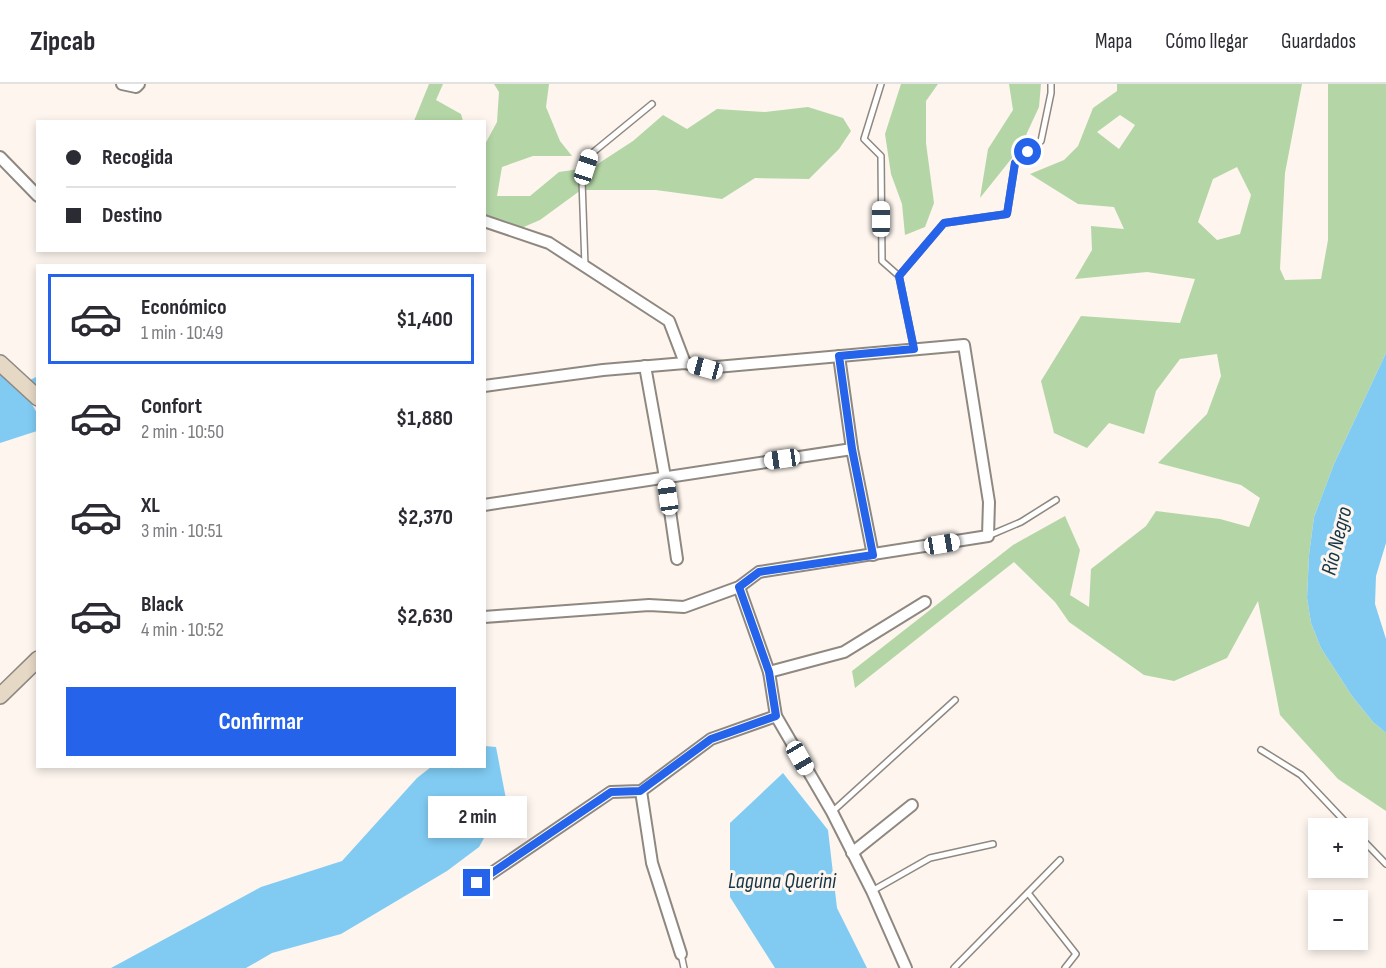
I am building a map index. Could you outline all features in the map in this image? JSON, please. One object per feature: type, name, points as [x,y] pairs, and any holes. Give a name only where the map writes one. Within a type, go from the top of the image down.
[{"type":"street","points":[[122,84],[136,87],[139,84]]},
{"type":"street","points":[[0,157],[36,194]]},
{"type":"street","points":[[486,222],[549,243],[669,321],[685,363]]},
{"type":"street","points":[[486,386],[645,366],[685,363],[705,368],[964,345],[989,502],[988,536],[759,572],[739,587],[684,607],[649,605],[486,617]]},
{"type":"street","points":[[839,356],[852,449],[873,555]]},
{"type":"street","points":[[0,363],[36,396]]},
{"type":"street","points":[[645,366],[677,559]]},
{"type":"street","points":[[486,505],[852,449]]},
{"type":"street","points":[[739,587],[769,672],[776,716],[832,812],[872,891],[906,968]]},
{"type":"street","points":[[769,672],[844,652],[925,602]]},
{"type":"street","points":[[0,696],[36,661]]},
{"type":"street","points":[[477,883],[611,792],[640,791],[711,739],[776,716]]},
{"type":"street","points":[[640,791],[652,863],[681,954]]},
{"type":"street","points":[[852,853],[912,805]]},
{"type":"lane","points":[[881,84],[864,139],[881,156],[882,261],[899,276],[914,349]]},
{"type":"lane","points":[[899,276],[944,223],[1007,214],[1015,163],[1041,141],[1051,84]]},
{"type":"lane","points":[[585,266],[582,180],[591,154],[652,104]]},
{"type":"lane","points":[[988,536],[1021,522],[1056,500]]},
{"type":"lane","points":[[832,812],[955,700]]},
{"type":"lane","points":[[1261,750],[1301,775],[1342,818]]},
{"type":"lane","points":[[872,891],[930,858],[993,844]]},
{"type":"lane","points":[[1368,845],[1386,864]]},
{"type":"lane","points":[[954,968],[1060,861]]},
{"type":"lane","points":[[1029,892],[1076,954],[1065,968]]},
{"type":"lane","points":[[681,954],[684,968]]},
{"type":"green space","points":[[429,84],[443,84],[436,100],[461,114],[463,120],[414,120]]},
{"type":"green space","points":[[494,84],[549,84],[546,107],[560,141],[572,156],[533,156],[502,167],[497,196],[530,196],[559,172],[593,167],[633,141],[663,115],[687,129],[717,109],[765,112],[808,107],[843,118],[851,131],[839,149],[809,179],[755,178],[722,199],[656,190],[581,190],[540,220],[519,229],[486,215],[486,142],[497,122],[499,92]]},
{"type":"green space","points":[[901,84],[938,84],[926,101],[926,143],[934,203],[925,227],[905,235],[902,204],[891,174],[885,134]]},
{"type":"green space","points":[[1009,84],[1041,84],[1039,107],[1020,148],[980,198],[988,149],[1013,110]]},
{"type":"green space","points":[[1117,84],[1302,84],[1285,173],[1280,269],[1285,280],[1321,279],[1328,240],[1328,84],[1386,84],[1386,353],[1334,464],[1314,517],[1307,598],[1311,623],[1321,648],[1352,696],[1373,722],[1386,733],[1386,811],[1338,779],[1280,715],[1258,601],[1227,658],[1174,681],[1144,675],[1069,622],[1055,602],[1014,562],[855,688],[852,671],[1013,545],[1065,516],[1080,550],[1070,595],[1089,607],[1091,569],[1146,526],[1156,511],[1220,519],[1249,527],[1260,498],[1241,485],[1158,463],[1207,414],[1221,376],[1217,354],[1180,359],[1156,391],[1144,434],[1109,423],[1087,448],[1054,433],[1041,381],[1081,316],[1180,323],[1195,279],[1147,272],[1075,279],[1092,250],[1091,226],[1124,229],[1114,207],[1078,204],[1030,174],[1064,160],[1078,146],[1093,108],[1117,91]],"holes":[[[1120,115],[1135,125],[1119,149],[1097,132]],[[1237,167],[1251,195],[1240,234],[1217,240],[1198,222],[1213,179]]]},
{"type":"water","name":"Río Negro","points":[[1386,353],[1386,543],[1376,576],[1375,604],[1386,639],[1386,733],[1373,722],[1352,696],[1321,648],[1311,623],[1307,598],[1314,517],[1334,464]]},
{"type":"water","points":[[0,372],[18,386],[36,377],[36,398],[30,401],[36,411],[36,431],[0,443]]},
{"type":"water","points":[[486,746],[496,747],[506,799],[479,847],[447,871],[341,934],[272,953],[246,968],[111,968],[261,887],[342,861],[417,778],[430,768],[486,768]]},
{"type":"water","name":"Laguna Querini","points":[[783,773],[828,830],[837,908],[867,968],[775,968],[730,897],[730,823]]},
{"type":"route","points":[[477,883],[611,792],[640,791],[711,739],[776,716],[769,672],[739,587],[759,572],[873,555],[852,449],[839,356],[914,349],[899,276],[944,223],[1007,214],[1015,163],[1028,152]]}]
